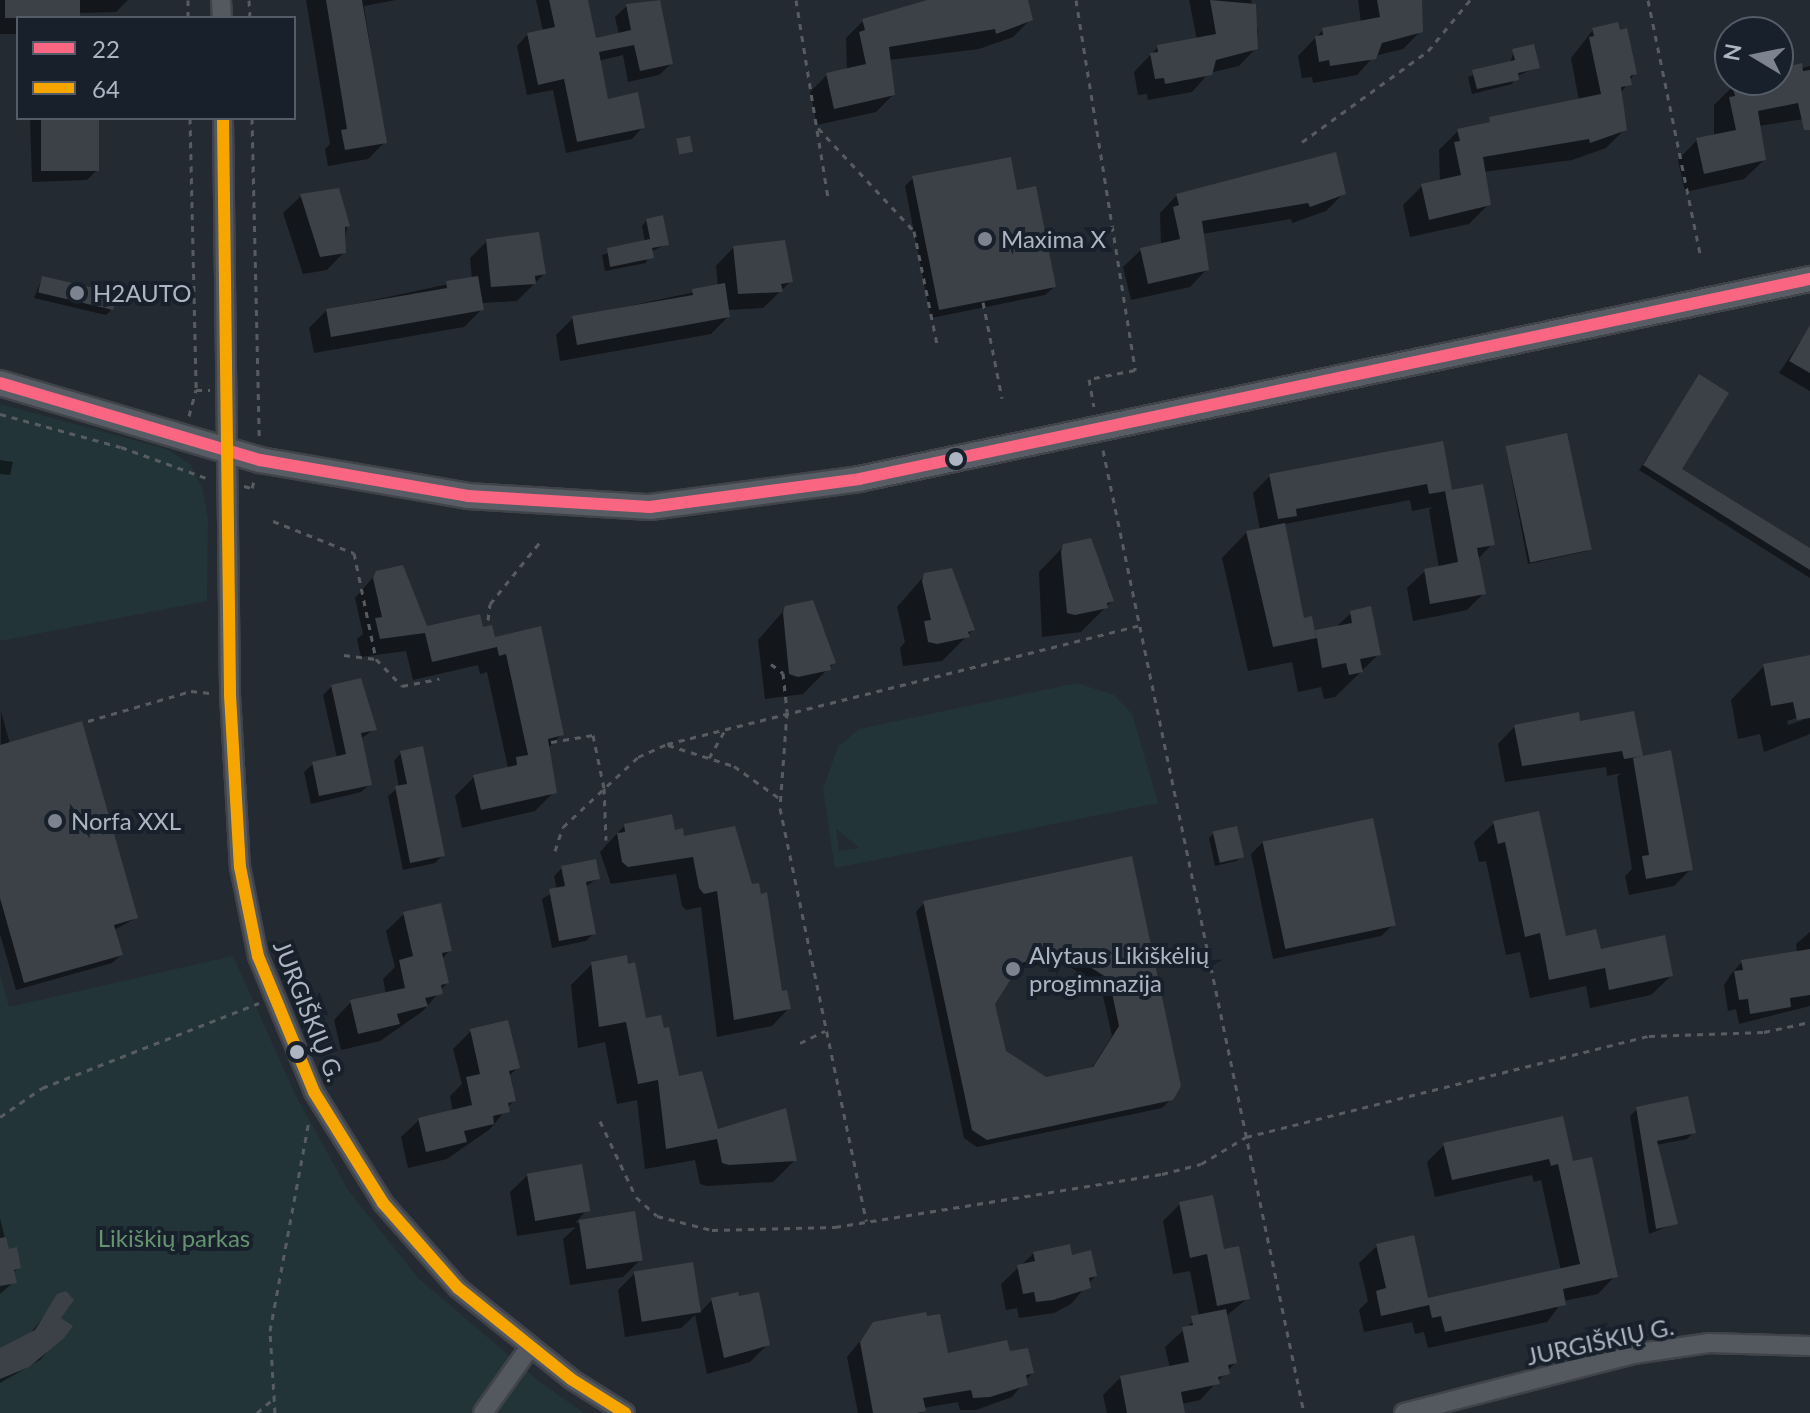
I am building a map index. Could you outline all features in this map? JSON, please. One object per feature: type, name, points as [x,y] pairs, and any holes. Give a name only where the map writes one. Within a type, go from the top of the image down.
[{"type":"street","name":"JURGIŠKIŲ G.","points":[[223,120],[230,695],[240,867],[258,956],[272,998],[314,1092],[346,1149],[416,1243],[458,1288],[530,1347],[625,1413]]},
{"type":"street","points":[[0,383],[227,449],[468,496],[650,507],[859,479],[1810,279]]},
{"type":"street","name":"JURGIŠKIŲ G.","points":[[1404,1413],[1633,1354],[1709,1343],[1810,1346]]},
{"type":"street","points":[[483,1413],[530,1347]]},
{"type":"path","points":[[796,0],[828,197]]},
{"type":"path","points":[[1076,0],[1135,370],[1089,379],[1304,1413]]},
{"type":"path","points":[[1302,142],[1428,51],[1470,0]]},
{"type":"path","points":[[1648,0],[1700,253]]},
{"type":"path","points":[[184,436],[196,390],[190,120]]},
{"type":"path","points":[[196,390],[257,388],[252,120]]},
{"type":"path","points":[[818,128],[914,231],[937,344]]},
{"type":"path","points":[[983,302],[1002,398]]},
{"type":"path","points":[[0,414],[188,470]]},
{"type":"path","points":[[273,521],[354,553],[376,659],[402,686],[439,679]]},
{"type":"path","points":[[488,620],[490,604],[540,542]]},
{"type":"path","points":[[555,851],[563,827],[638,757],[667,744],[1141,625]]},
{"type":"path","points":[[344,655],[376,659]]},
{"type":"path","points":[[771,664],[783,673],[787,712],[779,798],[866,1222]]},
{"type":"path","points":[[88,721],[191,691],[230,695]]},
{"type":"path","points":[[709,758],[725,728]]},
{"type":"path","points":[[551,742],[593,735],[604,788],[606,840]]},
{"type":"path","points":[[667,744],[734,766],[779,798]]},
{"type":"path","points":[[0,1117],[42,1088],[306,985]]},
{"type":"path","points":[[600,1121],[636,1197],[657,1216],[712,1230],[787,1231],[866,1222],[1162,1174],[1201,1164],[1246,1137],[1649,1036],[1764,1032],[1810,1022]]},
{"type":"path","points":[[800,1043],[826,1031]]},
{"type":"path","points":[[275,1413],[270,1331],[314,1092]]},
{"type":"path","points":[[257,1413],[274,1398]]},
{"type":"green space","points":[[0,404],[167,449],[190,464],[203,490],[208,519],[207,601],[0,641]]},
{"type":"green space","points":[[1077,683],[1114,695],[1132,714],[1158,803],[835,868],[823,789],[838,747],[859,729]],"holes":[[[836,829],[860,848],[839,851]]]},
{"type":"green space","name":"Likiškių parkas","points":[[233,956],[296,1096],[348,1190],[419,1279],[540,1382],[584,1413],[0,1413],[0,974],[9,1007]]},
{"type":"building","points":[[5,0],[80,0],[80,16],[5,18]]},
{"type":"building","points":[[326,0],[362,0],[387,143],[345,150],[341,130],[347,129]]},
{"type":"building","points":[[549,0],[588,0],[596,38],[631,30],[626,4],[660,0],[673,64],[640,71],[634,45],[599,52],[608,99],[638,92],[645,128],[577,142],[564,79],[538,85],[527,33],[555,27]]},
{"type":"building","points":[[927,0],[1028,0],[1033,20],[996,34],[995,29],[889,47],[895,95],[834,109],[826,73],[866,64],[859,32],[865,30],[862,19]]},
{"type":"building","points":[[1210,0],[1256,4],[1258,49],[1216,60],[1212,75],[1165,84],[1164,78],[1155,79],[1150,53],[1158,52],[1157,45],[1216,34]]},
{"type":"building","points":[[1377,0],[1422,0],[1423,32],[1382,43],[1376,59],[1330,66],[1329,60],[1319,62],[1315,36],[1323,35],[1322,28],[1380,17]]},
{"type":"building","points":[[1618,22],[1620,30],[1627,28],[1637,74],[1630,76],[1632,85],[1621,87],[1627,130],[1590,143],[1589,139],[1483,157],[1491,205],[1429,220],[1421,184],[1461,175],[1454,142],[1460,141],[1457,129],[1490,122],[1489,117],[1601,94],[1589,37],[1594,36],[1592,28]]},
{"type":"building","points":[[1534,44],[1540,68],[1518,73],[1519,80],[1477,89],[1472,70],[1515,60],[1512,49]]},
{"type":"building","points":[[1802,63],[1803,71],[1810,70],[1810,130],[1804,130],[1798,103],[1758,111],[1766,160],[1704,174],[1696,138],[1736,130],[1729,97],[1794,96],[1794,65]]},
{"type":"building","points":[[41,120],[99,120],[99,171],[41,171]]},
{"type":"building","points":[[690,136],[693,152],[679,154],[676,139]]},
{"type":"building","points":[[1336,152],[1346,194],[1310,207],[1308,203],[1202,221],[1209,270],[1148,284],[1140,248],[1180,239],[1173,207],[1179,205],[1176,194]]},
{"type":"building","name":"Maxima X","points":[[1011,157],[1017,190],[1036,186],[1056,287],[939,310],[912,176]]},
{"type":"building","points":[[339,188],[350,226],[345,227],[346,253],[320,257],[300,194]]},
{"type":"building","points":[[663,215],[669,245],[652,248],[654,258],[610,267],[607,248],[650,239],[646,219]]},
{"type":"building","points":[[539,232],[546,274],[535,276],[536,284],[491,287],[486,239]]},
{"type":"building","points":[[785,240],[793,282],[781,284],[783,292],[738,294],[733,246]]},
{"type":"building","name":"H2AUTO","points":[[42,276],[117,293],[113,310],[38,293]]},
{"type":"building","points":[[478,276],[484,310],[331,337],[326,309],[447,288],[446,281]]},
{"type":"building","points":[[725,283],[730,317],[577,345],[572,316],[693,295],[692,289]]},
{"type":"building","points":[[1810,325],[1810,373],[1789,361]]},
{"type":"building","points":[[1699,374],[1729,393],[1682,469],[1810,548],[1810,570],[1643,465]]},
{"type":"building","points":[[1567,433],[1592,549],[1530,562],[1505,446]]},
{"type":"building","points":[[1443,441],[1452,490],[1429,494],[1427,484],[1296,509],[1297,516],[1278,519],[1269,474]]},
{"type":"building","points":[[1483,484],[1495,545],[1477,548],[1486,594],[1430,604],[1424,569],[1458,562],[1445,491]]},
{"type":"building","points":[[1285,523],[1304,618],[1312,616],[1316,638],[1315,630],[1352,623],[1350,611],[1371,606],[1381,655],[1360,659],[1363,672],[1349,675],[1346,663],[1322,668],[1317,638],[1273,647],[1246,531]]},
{"type":"building","points":[[1091,538],[1114,601],[1107,603],[1108,608],[1075,615],[1067,613],[1061,552],[1063,544]]},
{"type":"building","points":[[403,565],[427,626],[480,614],[483,627],[492,625],[495,637],[541,626],[564,735],[548,739],[557,793],[481,810],[473,775],[517,765],[516,757],[528,755],[506,654],[499,656],[497,647],[432,662],[425,633],[380,639],[375,618],[382,617],[373,578],[376,571]]},
{"type":"building","points":[[952,568],[975,630],[968,632],[970,637],[937,644],[928,642],[924,621],[931,620],[922,581],[924,573]]},
{"type":"building","points":[[813,600],[836,663],[830,665],[831,670],[798,677],[789,674],[783,613],[785,606]]},
{"type":"building","points":[[1810,655],[1810,718],[1797,720],[1793,702],[1771,706],[1763,664]]},
{"type":"building","points":[[361,678],[377,730],[361,733],[372,785],[319,796],[312,762],[346,754],[331,685]]},
{"type":"building","points":[[1634,711],[1643,756],[1624,759],[1622,751],[1522,766],[1514,725],[1579,712],[1580,721]]},
{"type":"building","name":"Norfa XXL","points":[[82,721],[138,918],[114,925],[123,955],[24,983],[0,898],[0,745]]},
{"type":"building","points":[[423,746],[445,856],[410,863],[395,786],[407,784],[400,751]]},
{"type":"building","points":[[1671,750],[1693,870],[1646,879],[1642,856],[1649,855],[1633,758]]},
{"type":"building","points":[[1539,811],[1566,936],[1596,929],[1601,949],[1665,935],[1673,976],[1609,990],[1605,968],[1549,980],[1540,933],[1525,937],[1505,842],[1498,844],[1493,821]]},
{"type":"building","points":[[672,814],[675,830],[683,828],[684,836],[735,826],[752,884],[759,883],[761,894],[767,892],[782,991],[787,990],[791,1009],[734,1020],[717,891],[704,894],[699,888],[693,857],[628,867],[622,862],[617,833],[625,832],[624,824]]},
{"type":"building","points":[[1373,818],[1396,926],[1285,949],[1262,841]]},
{"type":"building","points":[[1237,826],[1244,857],[1220,863],[1213,832]]},
{"type":"building","points":[[1132,856],[1181,1086],[1173,1100],[987,1140],[972,1130],[923,901]],"holes":[[[1068,953],[1109,979],[1119,1026],[1093,1067],[1046,1077],[1006,1051],[995,1004],[1021,963]]]},
{"type":"building","points":[[596,859],[600,879],[586,882],[596,934],[559,941],[549,889],[565,886],[561,866]]},
{"type":"building","points":[[441,903],[452,951],[442,953],[449,983],[441,985],[443,994],[425,998],[428,1006],[397,1014],[400,1024],[358,1034],[350,1000],[405,988],[399,960],[413,956],[403,912]]},
{"type":"building","points":[[1810,949],[1810,995],[1790,998],[1791,1007],[1750,1014],[1748,999],[1739,1000],[1734,971],[1743,970],[1741,960]]},
{"type":"building","points":[[627,955],[628,964],[635,962],[646,1018],[661,1015],[664,1028],[669,1027],[679,1076],[702,1071],[718,1129],[786,1108],[797,1161],[729,1165],[722,1163],[717,1139],[666,1149],[658,1080],[638,1084],[626,1022],[599,1027],[591,962]]},
{"type":"building","points":[[508,1020],[520,1068],[509,1071],[516,1101],[508,1103],[510,1112],[493,1116],[494,1124],[464,1131],[467,1142],[426,1152],[418,1118],[472,1105],[466,1077],[480,1074],[470,1029]]},
{"type":"building","points":[[1688,1096],[1696,1133],[1657,1141],[1678,1224],[1656,1229],[1636,1107]]},
{"type":"building","points":[[1563,1116],[1573,1161],[1592,1157],[1618,1277],[1563,1289],[1566,1305],[1445,1332],[1441,1316],[1432,1318],[1429,1305],[1381,1316],[1376,1291],[1386,1288],[1376,1244],[1414,1235],[1428,1298],[1580,1264],[1558,1164],[1551,1166],[1549,1159],[1452,1180],[1443,1143]]},
{"type":"building","points":[[582,1164],[590,1211],[535,1221],[527,1174]]},
{"type":"building","points":[[1213,1195],[1224,1249],[1239,1246],[1250,1299],[1217,1306],[1207,1254],[1190,1258],[1179,1202]]},
{"type":"building","points":[[635,1211],[643,1260],[587,1269],[579,1220]]},
{"type":"building","points":[[6,1237],[9,1249],[17,1247],[21,1268],[14,1270],[17,1283],[0,1286],[0,1238]]},
{"type":"building","points":[[1070,1244],[1072,1255],[1091,1250],[1097,1276],[1089,1278],[1091,1288],[1036,1302],[1034,1292],[1023,1294],[1017,1265],[1035,1261],[1033,1252]]},
{"type":"building","points":[[693,1262],[701,1312],[642,1322],[634,1271]]},
{"type":"building","points":[[66,1291],[74,1300],[61,1318],[73,1326],[64,1338],[29,1367],[0,1379],[0,1348],[35,1330],[57,1294]]},
{"type":"building","points":[[738,1292],[739,1296],[759,1292],[770,1345],[724,1358],[711,1298]]},
{"type":"building","points":[[1226,1309],[1237,1363],[1228,1365],[1230,1374],[1218,1377],[1220,1384],[1181,1392],[1185,1413],[1127,1413],[1120,1376],[1189,1362],[1182,1327],[1193,1325],[1191,1316]]},
{"type":"building","points":[[926,1312],[927,1316],[940,1314],[948,1353],[1007,1340],[1010,1351],[1028,1348],[1034,1373],[1026,1375],[1028,1385],[990,1397],[973,1398],[971,1390],[923,1398],[926,1411],[917,1413],[873,1413],[860,1342],[873,1322]]},
{"type":"transit line","name":"64","points":[[223,120],[230,695],[240,867],[258,956],[314,1092],[383,1203],[458,1288],[571,1379],[625,1413]]},
{"type":"transit line","name":"22","points":[[0,383],[260,460],[468,496],[650,507],[859,479],[1810,279]]},
{"type":"place","name":"Maxima X","points":[[985,239]]},
{"type":"place","name":"H2AUTO","points":[[77,293]]},
{"type":"place","name":"Norfa XXL","points":[[55,821]]},
{"type":"place","name":"Alytaus Likiškėlių progimnazija","points":[[1013,969]]}]
